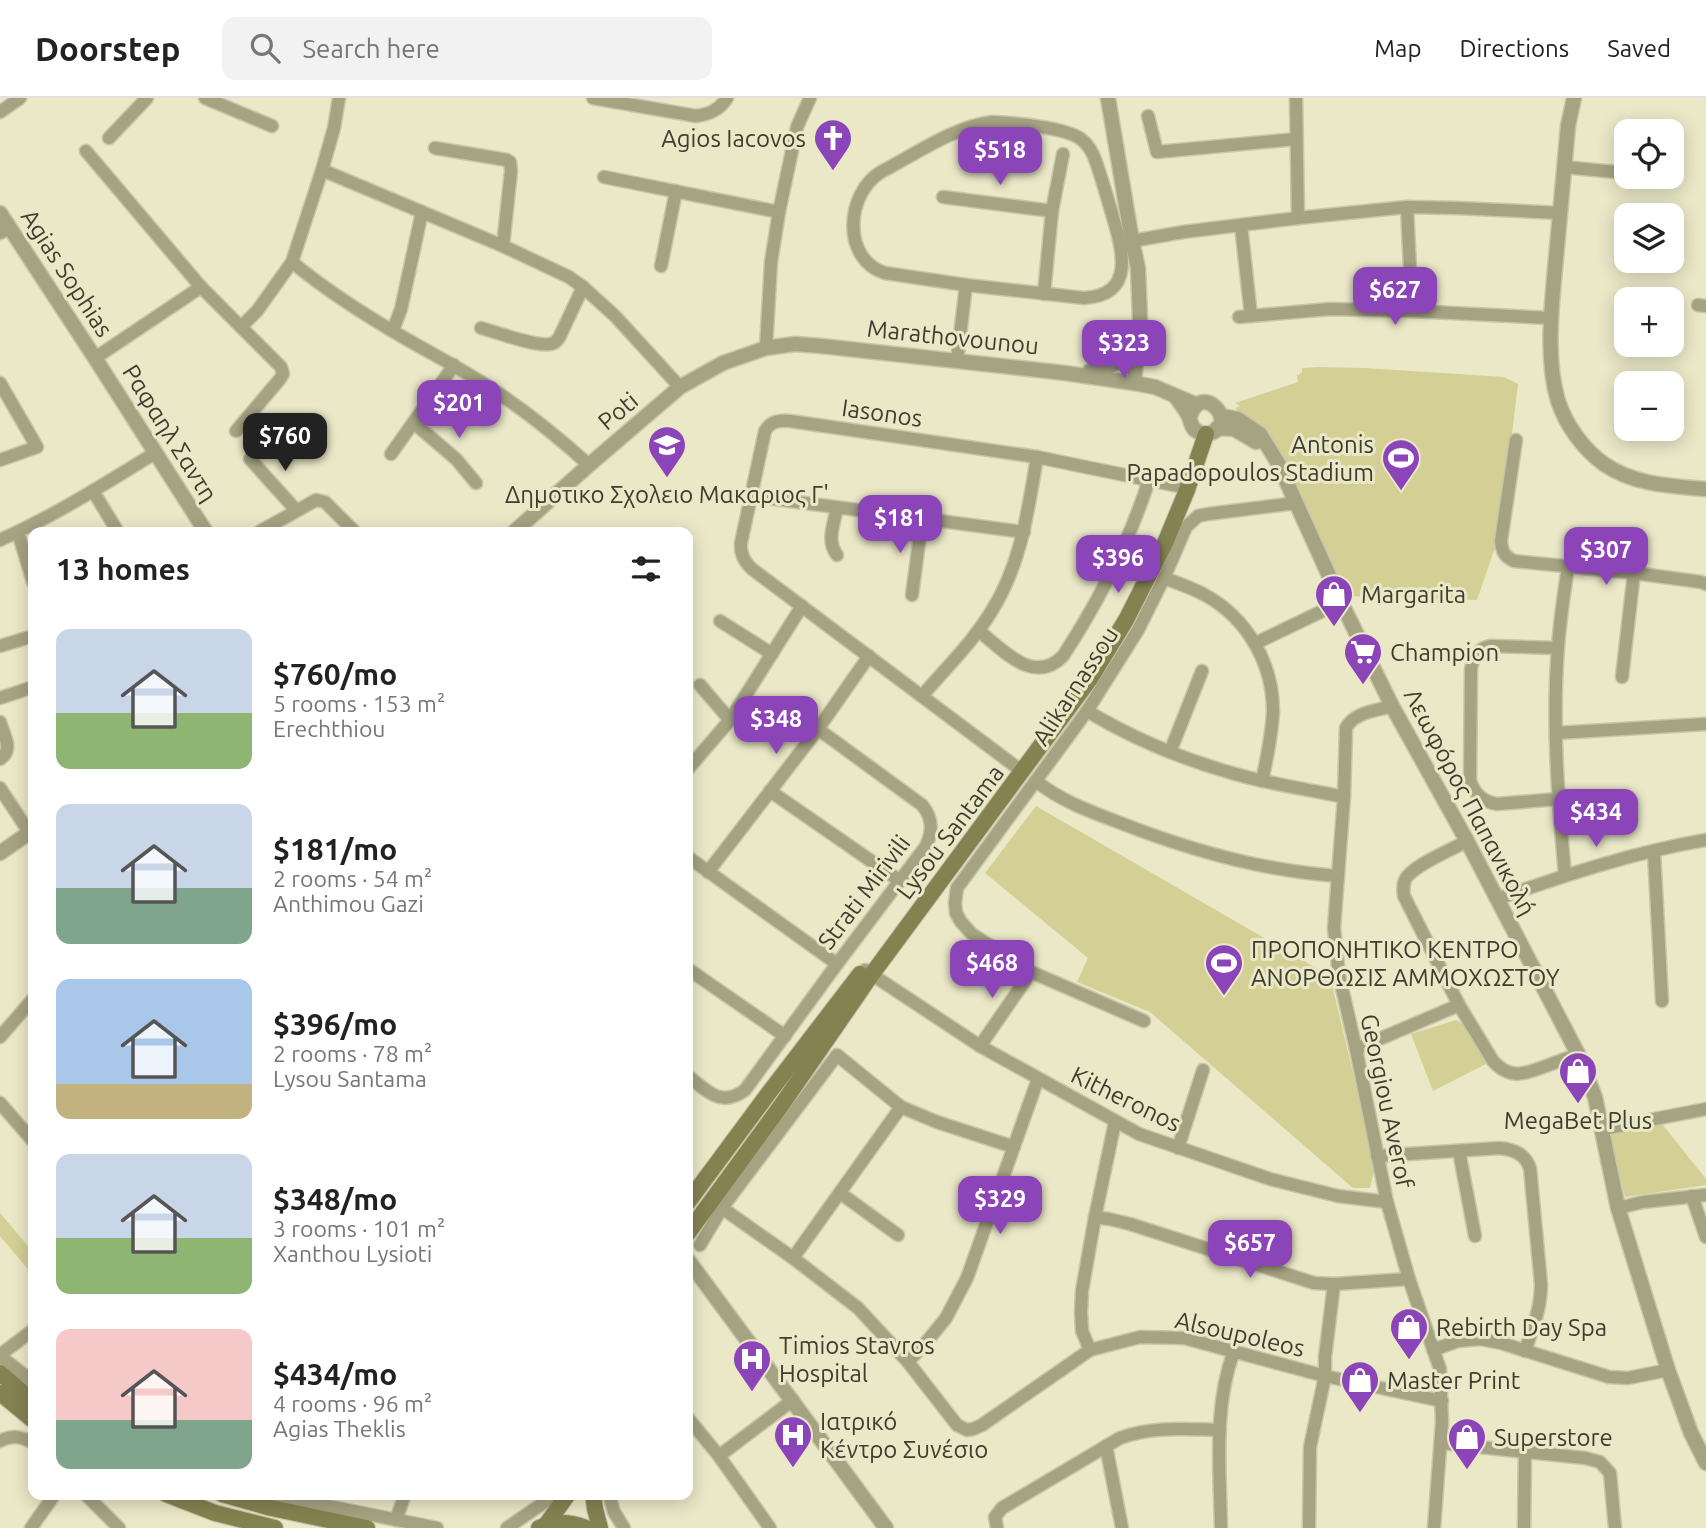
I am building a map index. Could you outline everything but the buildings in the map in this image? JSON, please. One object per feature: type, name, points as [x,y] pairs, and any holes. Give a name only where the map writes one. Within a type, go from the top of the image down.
[{"type":"main road","name":"Lysou Santama","points":[[1025,773],[1060,706],[1097,650],[1157,540],[1204,422]]},
{"type":"main road","name":"Lysou Santama","points":[[693,1226],[783,1103],[868,972],[963,840],[1025,773],[1090,679],[1126,620],[1165,543],[1187,490],[1204,422]]},
{"type":"main road","name":"Lysou Santama","points":[[693,1195],[768,1094],[868,972]]},
{"type":"main road","points":[[0,1373],[28,1397]]},
{"type":"main road","points":[[0,1394],[28,1416]]},
{"type":"main road","points":[[181,1500],[215,1513],[275,1528]]},
{"type":"main road","points":[[243,1500],[367,1528]]},
{"type":"main road","points":[[542,1527],[563,1500]]},
{"type":"main road","points":[[594,1500],[600,1528]]},
{"type":"main road","points":[[542,1527],[561,1523],[586,1528]]},
{"type":"street","points":[[0,112],[20,98]]},
{"type":"street","points":[[110,138],[147,98]]},
{"type":"street","points":[[205,98],[272,126]]},
{"type":"street","points":[[241,327],[257,311],[292,262],[322,170],[339,98]]},
{"type":"street","points":[[593,98],[696,116],[717,110],[727,98]]},
{"type":"street","points":[[766,348],[771,262],[779,212],[797,127],[810,98]]},
{"type":"street","points":[[1108,98],[1138,268],[1140,319],[1134,383]]},
{"type":"street","points":[[1296,98],[1298,218]]},
{"type":"street","points":[[1574,98],[1568,126],[1550,318],[1553,374],[1558,399],[1567,423],[1583,445],[1604,464],[1630,478],[1660,485],[1706,489]]},
{"type":"street","points":[[1147,116],[1157,152],[1296,139]]},
{"type":"street","points":[[992,122],[1060,130],[1083,140],[1096,162],[1121,243],[1122,269],[1119,279],[1099,296],[1084,298],[1044,294],[878,271],[867,264],[856,246],[853,233],[857,202],[862,189],[881,172],[972,126],[992,122]]},
{"type":"street","points":[[435,148],[510,162],[503,246]]},
{"type":"street","points":[[86,151],[201,286],[281,367],[283,374],[280,379],[236,431]]},
{"type":"street","points":[[1044,294],[1052,211],[1063,154]]},
{"type":"street","points":[[1564,167],[1614,172]]},
{"type":"street","points":[[322,170],[556,270],[583,287],[615,316],[680,387]]},
{"type":"street","points":[[604,177],[779,212]]},
{"type":"street","points":[[661,266],[676,191]]},
{"type":"street","points":[[943,197],[1052,211]]},
{"type":"street","points":[[1132,241],[1298,218],[1407,208],[1560,213]]},
{"type":"street","points":[[1407,208],[1412,311]]},
{"type":"street","points":[[393,330],[401,309],[422,212]]},
{"type":"street","name":"Agias Sophias","points":[[0,213],[5,230],[95,358]]},
{"type":"street","points":[[1241,225],[1245,317],[1330,309],[1550,318]]},
{"type":"street","points":[[292,262],[336,295],[406,339],[454,365],[520,409],[589,465]]},
{"type":"street","points":[[957,360],[965,285]]},
{"type":"street","points":[[95,358],[201,286]]},
{"type":"street","points":[[481,328],[539,344],[550,344],[559,338],[583,287]]},
{"type":"street","points":[[1065,373],[1099,371],[1112,367],[1127,354],[1138,335]]},
{"type":"street","name":"Marathovounou","points":[[766,348],[808,345],[957,360],[1134,383],[1155,387],[1175,396],[1204,422]]},
{"type":"street","name":"Poti","points":[[520,527],[680,387],[723,363],[766,348]]},
{"type":"street","name":"Ραφαηλ Σαντη","points":[[95,358],[203,527]]},
{"type":"street","points":[[391,453],[454,365]]},
{"type":"street","points":[[0,383],[37,447],[0,460]]},
{"type":"street","name":"Λεωφόρος Παπανικολή","points":[[1204,422],[1238,419],[1246,423],[1260,434],[1278,463],[1392,706],[1467,841],[1578,1054],[1595,1097],[1618,1208],[1668,1370],[1691,1433],[1706,1463]]},
{"type":"street","name":"Iasonos","points":[[1178,486],[1037,457],[777,421],[771,423],[765,431],[741,551],[748,566],[1049,792],[1082,808],[1195,850],[1282,869],[1338,876]]},
{"type":"street","points":[[414,422],[456,459],[476,483]]},
{"type":"street","points":[[1516,440],[1501,541],[1504,554],[1514,561],[1634,573],[1706,584]]},
{"type":"street","points":[[0,540],[93,491],[155,453]]},
{"type":"street","points":[[922,696],[979,631],[1007,582],[1024,532],[1037,457]]},
{"type":"street","points":[[250,459],[296,510]]},
{"type":"street","points":[[979,631],[1024,665],[1043,668],[1057,662],[1097,601],[1136,518],[1149,480]]},
{"type":"street","points":[[93,491],[115,527]]},
{"type":"street","points":[[752,496],[1024,532]]},
{"type":"street","points":[[267,527],[311,502],[320,500],[350,527]]},
{"type":"street","name":"Alikarnassou","points":[[1144,1021],[1031,972],[972,934],[956,913],[956,893],[1025,773],[1087,711],[1132,639],[1164,578],[1186,527],[1198,516],[1208,513],[1296,503]]},
{"type":"street","points":[[836,508],[831,538],[833,550],[837,555]]},
{"type":"street","points":[[912,595],[922,520]]},
{"type":"street","points":[[18,532],[28,565]]},
{"type":"street","points":[[1565,875],[1558,799],[1556,733],[1558,648],[1568,567]]},
{"type":"street","points":[[1622,677],[1634,573]]},
{"type":"street","points":[[1164,578],[1210,598],[1232,616],[1256,643],[1269,679],[1273,708],[1272,730],[1262,781]]},
{"type":"street","points":[[1256,643],[1341,602]]},
{"type":"street","points":[[693,763],[730,720],[802,606]]},
{"type":"street","points":[[719,621],[772,653]]},
{"type":"street","points":[[0,646],[28,638]]},
{"type":"street","points":[[1558,648],[1491,646],[1476,653],[1471,670],[1470,780],[1478,796],[1487,802],[1558,799]]},
{"type":"street","points":[[708,872],[818,729],[869,656]]},
{"type":"street","points":[[1170,752],[1202,671]]},
{"type":"street","points":[[700,685],[730,720]]},
{"type":"street","points":[[0,698],[28,690]]},
{"type":"street","name":"Georgiou Averof","points":[[1392,706],[1356,716],[1348,723],[1345,733],[1344,797],[1334,928],[1339,975],[1387,1202],[1409,1279],[1440,1369],[1441,1443],[1434,1528]]},
{"type":"street","points":[[1087,711],[1170,752],[1232,773],[1344,797]]},
{"type":"street","points":[[0,722],[8,751],[0,759]]},
{"type":"street","points":[[1556,733],[1706,724]]},
{"type":"street","name":"Strati Mirivili","points":[[693,1080],[715,1097],[730,1098],[749,1086],[928,842],[931,829],[928,813],[922,805],[818,729]]},
{"type":"street","points":[[0,788],[28,827]]},
{"type":"street","points":[[770,791],[900,881]]},
{"type":"street","points":[[0,853],[28,833]]},
{"type":"street","points":[[1467,841],[1412,871],[1406,877],[1403,890],[1459,1005],[1493,1061],[1508,1072],[1528,1073],[1578,1054]]},
{"type":"street","points":[[1497,899],[1565,875],[1684,844],[1706,841]]},
{"type":"street","points":[[1654,852],[1662,1001]]},
{"type":"street","points":[[693,861],[837,964]]},
{"type":"street","points":[[693,972],[785,1036]]},
{"type":"street","name":"Kitheronos","points":[[868,972],[980,1046],[1139,1134],[1270,1180],[1338,1196],[1387,1202]]},
{"type":"street","points":[[980,1046],[1031,972]]},
{"type":"street","points":[[0,1037],[28,1005]]},
{"type":"street","points":[[1356,1049],[1459,1005]]},
{"type":"street","points":[[700,1245],[722,1208],[837,1055],[901,1107],[937,1122],[1014,1147]]},
{"type":"street","points":[[1178,1148],[1203,1070]]},
{"type":"street","points":[[722,1208],[858,1308],[908,1362],[946,1318],[958,1298],[1038,1079]]},
{"type":"street","points":[[793,1258],[901,1107]]},
{"type":"street","points":[[2,1108],[28,1135]]},
{"type":"street","points":[[1603,1129],[1706,1110]]},
{"type":"street","points":[[1090,1350],[1082,1331],[1084,1279],[1115,1122]]},
{"type":"street","points":[[1377,1156],[1500,1148],[1519,1153],[1527,1161],[1530,1168],[1541,1298],[1538,1316],[1525,1351]]},
{"type":"street","points":[[1459,1151],[1475,1236]]},
{"type":"street","points":[[840,1194],[898,1235]]},
{"type":"street","points":[[1618,1208],[1643,1202],[1706,1195]]},
{"type":"street","points":[[1692,1196],[1706,1237]]},
{"type":"street","points":[[1095,1217],[1130,1224],[1314,1283],[1409,1279]]},
{"type":"street","points":[[693,1266],[886,1528]]},
{"type":"street","points":[[693,1283],[707,1286]]},
{"type":"street","points":[[1309,1528],[1310,1447],[1325,1376],[1334,1284]]},
{"type":"street","points":[[28,1333],[0,1355],[28,1377]]},
{"type":"street","name":"Alsoupoleos","points":[[908,1362],[952,1420],[967,1430],[982,1425],[1090,1350],[1140,1337],[1184,1338],[1325,1376],[1442,1401]]},
{"type":"street","points":[[1433,1350],[1458,1340],[1473,1339],[1493,1341],[1609,1377],[1628,1378],[1668,1370]]},
{"type":"street","points":[[1221,1528],[1220,1430],[1224,1386],[1234,1351]]},
{"type":"street","points":[[719,1456],[793,1400]]},
{"type":"street","points":[[693,1424],[770,1528]]},
{"type":"street","points":[[997,1528],[996,1514],[1002,1508],[1127,1435],[1153,1429],[1220,1430]]},
{"type":"street","points":[[0,1441],[9,1437],[21,1437],[28,1440]]},
{"type":"street","points":[[1441,1443],[1585,1458],[1600,1462],[1610,1473],[1615,1528]]},
{"type":"street","points":[[1106,1446],[1122,1528]]},
{"type":"street","points":[[1524,1528],[1525,1452]]},
{"type":"street","points":[[31,1528],[51,1500]]},
{"type":"street","points":[[91,1500],[119,1528]]},
{"type":"street","points":[[327,1500],[396,1520],[437,1528]]},
{"type":"street","points":[[396,1520],[403,1500]]},
{"type":"street","points":[[507,1528],[548,1500]]},
{"type":"street","points":[[611,1500],[614,1512],[624,1528]]},
{"type":"shaded area","name":"Antonis Papadopoulos Stadium","points":[[1302,368],[1504,377],[1518,384],[1500,533],[1477,600],[1350,596],[1346,587],[1342,586],[1276,450],[1235,408],[1240,406],[1235,403],[1298,382],[1297,375],[1302,373]]},
{"type":"shaded area","name":"ΠΡΟΠΟΝΗΤΙΚΟ ΚΕΝΤΡΟ ΑΝΟΡΘΩΣΙΣ ΑΜΜΟΧΩΣΤΟΥ","points":[[1036,806],[1330,976],[1375,1166],[1370,1188],[1353,1188],[1150,1012],[1077,982],[1088,958],[985,873]]},
{"type":"shaded area","points":[[1456,1020],[1464,1025],[1486,1064],[1433,1091],[1411,1034]]},
{"type":"shaded area","points":[[1662,1124],[1706,1179],[1706,1185],[1625,1197],[1608,1133]]},
{"type":"shaded area","points":[[0,1213],[28,1246],[28,1269],[0,1236]]},
{"type":"place","name":"Agios Iacovos","points":[[833,172]]},
{"type":"place","name":"Δημοτικο Σχολειο Μακαριος Γ'","points":[[667,479]]},
{"type":"place","name":"Antonis Papadopoulos Stadium","points":[[1401,492]]},
{"type":"place","name":"Margarita","points":[[1334,628]]},
{"type":"place","name":"Champion","points":[[1363,686]]},
{"type":"place","name":"ΠΡΟΠΟΝΗΤΙΚΟ ΚΕΝΤΡΟ ΑΝΟΡΘΩΣΙΣ ΑΜΜΟΧΩΣΤΟΥ","points":[[1224,997]]},
{"type":"place","name":"MegaBet Plus","points":[[1578,1105]]},
{"type":"place","name":"Rebirth Day Spa","points":[[1409,1361]]},
{"type":"place","name":"Timios Stavros Hospital","points":[[752,1393]]},
{"type":"place","name":"Master Print","points":[[1360,1414]]},
{"type":"place","name":"Ιατρικό Κέντρο Συνέσιο","points":[[793,1469]]},
{"type":"place","name":"Superstore","points":[[1467,1471]]}]
